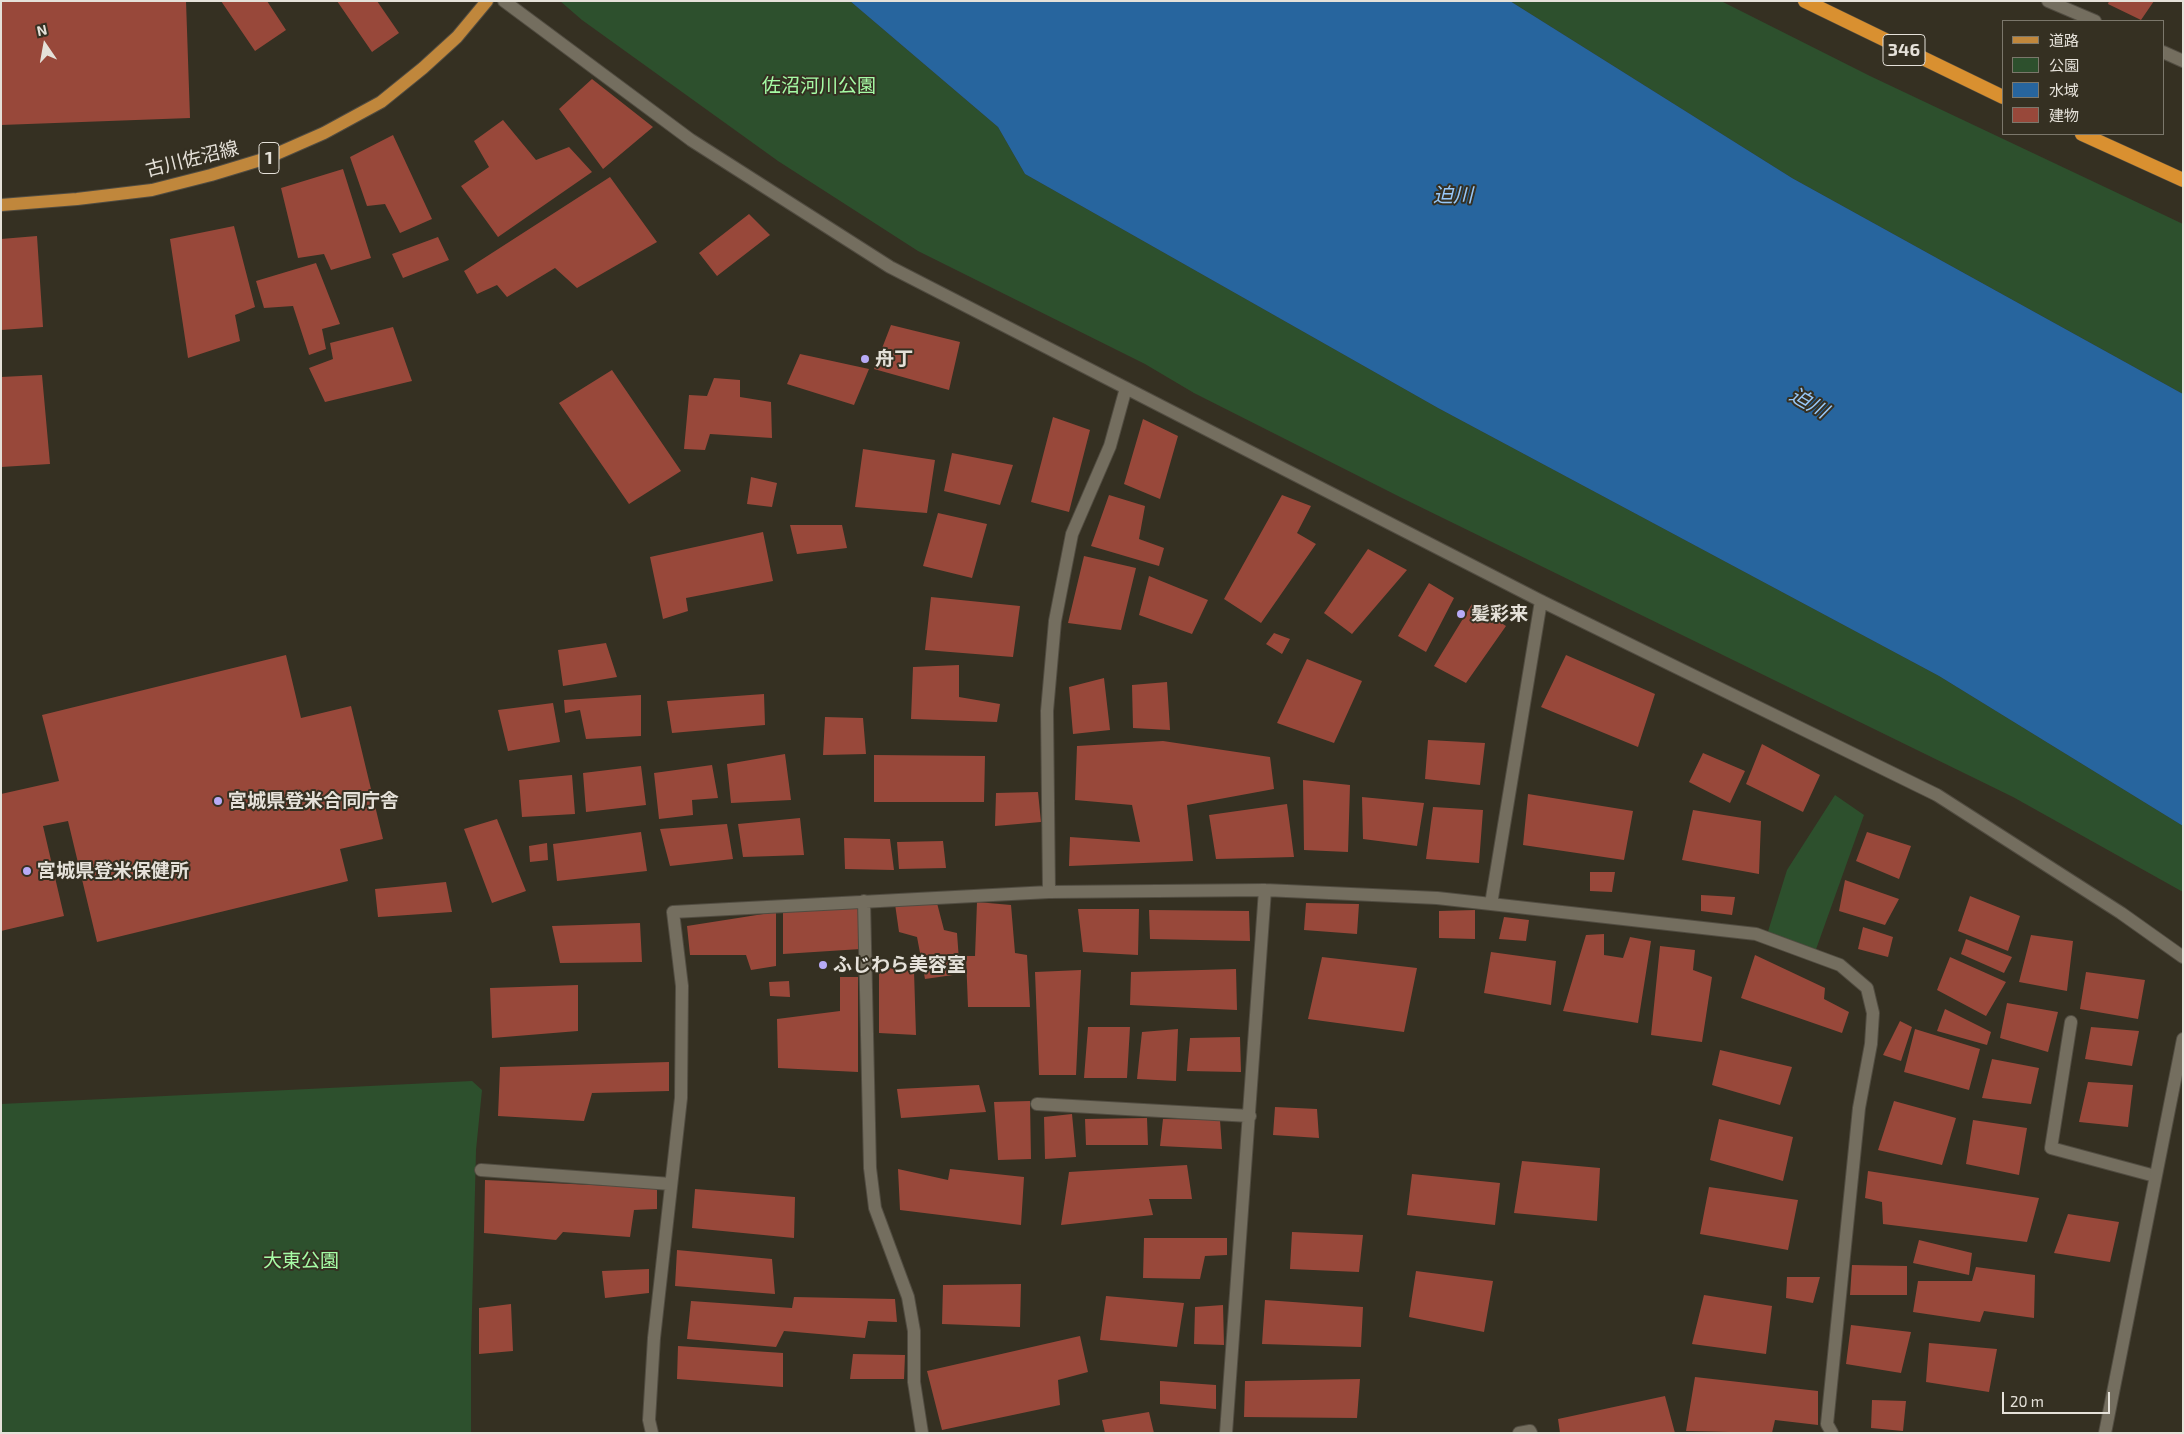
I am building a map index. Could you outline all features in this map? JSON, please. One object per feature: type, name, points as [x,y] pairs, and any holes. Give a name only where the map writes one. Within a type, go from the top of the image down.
[{"type":"highway","name":"346","points":[[1806,1],[2002,97]]},
{"type":"highway","points":[[2084,135],[2183,180]]},
{"type":"main road","name":"古川佐沼線","points":[[1,204],[77,199],[152,190],[267,158],[324,133],[381,102],[457,37],[487,1]]},
{"type":"street","points":[[504,1],[691,140],[890,267],[1541,601],[1937,795],[2121,913],[2183,957]]},
{"type":"street","points":[[2048,1],[2093,20]]},
{"type":"street","points":[[2164,52],[2183,61]]},
{"type":"street","points":[[1049,892],[1047,711],[1055,620],[1072,534],[1110,446],[1126,388]]},
{"type":"street","points":[[1492,904],[1541,601]]},
{"type":"street","points":[[1226,1433],[1266,890]]},
{"type":"street","points":[[652,1433],[649,1420],[654,1338],[681,1098],[682,986],[673,912],[1049,892],[1266,890],[1437,898],[1756,934],[1840,965],[1867,988],[1873,1013],[1871,1044],[1859,1108],[1827,1424],[1832,1433]]},
{"type":"street","points":[[864,901],[870,1168],[875,1208],[895,1257],[908,1297],[914,1330],[914,1382],[922,1433]]},
{"type":"street","points":[[2071,1022],[2051,1148],[2155,1176]]},
{"type":"street","points":[[2105,1433],[2183,1039]]},
{"type":"street","points":[[1037,1104],[1250,1116]]},
{"type":"street","points":[[481,1170],[671,1184]]},
{"type":"street","points":[[1519,1433],[1530,1431],[1531,1433]]},
{"type":"green space","name":"佐沼河川公園","points":[[560,1],[850,1],[998,127],[1025,174],[1438,408],[1939,676],[2183,826],[2183,892],[2013,797],[1400,497],[1194,393],[1145,364],[918,251],[778,161],[582,20]]},
{"type":"green space","points":[[1510,1],[1721,1],[1870,76],[2183,224],[2183,394],[1792,178]]},
{"type":"green space","points":[[1835,795],[1864,815],[1814,955],[1766,938],[1787,870]]},
{"type":"green space","name":"大東公園","points":[[472,1081],[482,1090],[476,1150],[471,1433],[1,1433],[1,1104]]},
{"type":"water","name":"迫川","points":[[850,1],[1510,1],[1792,178],[2183,394],[2183,826],[1939,676],[1438,408],[1025,174],[998,127]]},
{"type":"building","points":[[1,1],[186,1],[190,118],[1,125]]},
{"type":"building","points":[[221,1],[267,1],[286,30],[255,51]]},
{"type":"building","points":[[337,1],[377,1],[399,33],[372,52]]},
{"type":"building","points":[[2109,1],[2154,1],[2141,20],[2108,4]]},
{"type":"building","points":[[592,79],[653,127],[603,169],[559,109]]},
{"type":"building","points":[[503,120],[536,160],[569,147],[592,172],[498,237],[461,186],[489,167],[474,141]]},
{"type":"building","points":[[393,135],[432,219],[400,233],[385,204],[367,206],[350,157]]},
{"type":"building","points":[[343,169],[371,258],[331,270],[324,254],[298,258],[281,188]]},
{"type":"building","points":[[610,177],[657,242],[577,288],[555,268],[507,297],[497,285],[477,294],[464,271]]},
{"type":"building","points":[[749,214],[770,235],[717,276],[699,253]]},
{"type":"building","points":[[234,226],[255,307],[235,315],[240,341],[188,358],[170,239]]},
{"type":"building","points":[[37,236],[43,327],[1,330],[1,239]]},
{"type":"building","points":[[438,237],[449,260],[403,278],[392,254]]},
{"type":"building","points":[[316,263],[340,324],[322,329],[326,349],[309,355],[293,306],[264,308],[256,281]]},
{"type":"building","points":[[891,325],[960,342],[949,390],[874,369]]},
{"type":"building","points":[[393,327],[412,381],[325,402],[309,368],[333,359],[330,343]]},
{"type":"building","points":[[800,354],[869,369],[854,405],[787,384]]},
{"type":"building","points":[[612,370],[681,471],[629,504],[559,403]]},
{"type":"building","points":[[42,375],[50,464],[1,467],[1,377]]},
{"type":"building","points":[[714,378],[740,380],[740,397],[771,402],[772,438],[710,434],[705,450],[684,449],[689,395],[707,396]]},
{"type":"building","points":[[1053,417],[1090,430],[1069,512],[1031,502]]},
{"type":"building","points":[[1143,419],[1178,436],[1160,499],[1124,484]]},
{"type":"building","points":[[863,449],[935,460],[927,513],[855,507]]},
{"type":"building","points":[[952,453],[1013,465],[1000,505],[944,491]]},
{"type":"building","points":[[751,477],[777,483],[772,507],[747,504]]},
{"type":"building","points":[[1109,495],[1145,506],[1139,539],[1164,548],[1159,566],[1091,546]]},
{"type":"building","points":[[1282,495],[1311,506],[1297,533],[1316,544],[1261,623],[1224,599]]},
{"type":"building","points":[[938,513],[987,524],[972,578],[923,566]]},
{"type":"building","points":[[790,525],[842,525],[847,548],[797,554]]},
{"type":"building","points":[[763,532],[773,581],[686,598],[688,611],[663,619],[650,557]]},
{"type":"building","points":[[1368,549],[1407,570],[1352,634],[1324,613]]},
{"type":"building","points":[[1084,556],[1136,568],[1121,630],[1068,623]]},
{"type":"building","points":[[1149,576],[1208,600],[1192,634],[1139,615]]},
{"type":"building","points":[[1429,583],[1454,598],[1426,652],[1398,636]]},
{"type":"building","points":[[931,597],[1020,606],[1013,657],[925,650]]},
{"type":"building","points":[[1472,604],[1506,626],[1466,683],[1434,666]]},
{"type":"building","points":[[1274,633],[1290,639],[1282,654],[1266,644]]},
{"type":"building","points":[[606,643],[617,677],[563,686],[558,650]]},
{"type":"building","name":"宮城県登米合同庁舎","points":[[286,655],[301,718],[351,706],[383,839],[340,849],[348,881],[97,942],[68,821],[43,826],[64,916],[1,931],[1,794],[59,781],[42,715]]},
{"type":"building","points":[[1566,655],[1655,694],[1638,747],[1541,707]]},
{"type":"building","points":[[1307,659],[1362,681],[1334,743],[1277,723]]},
{"type":"building","points":[[959,665],[959,697],[1000,704],[997,722],[911,719],[913,667]]},
{"type":"building","points":[[1104,678],[1110,730],[1073,734],[1069,687]]},
{"type":"building","points":[[1167,682],[1170,730],[1133,728],[1132,685]]},
{"type":"building","points":[[764,694],[765,725],[672,733],[667,701]]},
{"type":"building","points":[[641,695],[641,736],[586,739],[580,710],[565,713],[564,700]]},
{"type":"building","points":[[553,703],[560,742],[508,751],[498,710]]},
{"type":"building","points":[[825,717],[863,718],[866,754],[823,755]]},
{"type":"building","points":[[1428,740],[1485,743],[1480,785],[1425,779]]},
{"type":"building","points":[[1163,741],[1270,757],[1274,789],[1187,805],[1193,861],[1069,866],[1070,837],[1140,842],[1132,805],[1075,800],[1077,746]]},
{"type":"building","points":[[1762,744],[1820,775],[1803,812],[1746,784]]},
{"type":"building","points":[[1703,753],[1745,771],[1730,803],[1689,782]]},
{"type":"building","points":[[785,754],[791,800],[731,803],[727,764]]},
{"type":"building","points":[[874,755],[985,756],[984,802],[874,802]]},
{"type":"building","points":[[712,765],[718,798],[692,800],[693,815],[659,819],[654,773]]},
{"type":"building","points":[[641,766],[646,805],[586,812],[583,773]]},
{"type":"building","points":[[572,775],[575,814],[522,817],[519,780]]},
{"type":"building","points":[[1303,780],[1350,785],[1348,852],[1304,850]]},
{"type":"building","points":[[1038,792],[1041,822],[995,826],[996,793]]},
{"type":"building","points":[[1528,794],[1633,811],[1624,860],[1523,845]]},
{"type":"building","points":[[1362,797],[1424,803],[1417,846],[1363,839]]},
{"type":"building","points":[[1287,804],[1294,857],[1216,859],[1209,815]]},
{"type":"building","points":[[1433,807],[1483,810],[1479,863],[1426,859]]},
{"type":"building","points":[[1693,810],[1761,821],[1759,874],[1682,860]]},
{"type":"building","points":[[800,818],[804,855],[743,857],[738,824]]},
{"type":"building","points":[[497,819],[526,891],[492,903],[464,829]]},
{"type":"building","points":[[727,824],[733,859],[670,866],[660,829]]},
{"type":"building","points":[[641,832],[647,871],[557,881],[553,844]]},
{"type":"building","points":[[1867,832],[1911,846],[1899,879],[1856,861]]},
{"type":"building","points":[[844,838],[890,839],[894,870],[845,869]]},
{"type":"building","points":[[943,841],[946,868],[899,869],[897,842]]},
{"type":"building","points":[[547,843],[548,860],[530,862],[529,846]]},
{"type":"building","points":[[1590,872],[1615,872],[1612,892],[1590,891]]},
{"type":"building","points":[[1845,880],[1899,899],[1885,925],[1839,911]]},
{"type":"building","points":[[446,882],[452,912],[378,917],[375,889]]},
{"type":"building","points":[[1701,895],[1735,897],[1732,915],[1701,911]]},
{"type":"building","points":[[1970,896],[2020,916],[2008,951],[1958,931]]},
{"type":"building","points":[[977,902],[1011,905],[1015,953],[1027,955],[1030,1007],[968,1007],[966,956],[975,956]]},
{"type":"building","points":[[937,903],[944,930],[957,933],[960,974],[925,979],[917,937],[899,932],[895,904]]},
{"type":"building","points":[[1306,903],[1359,904],[1357,934],[1304,930]]},
{"type":"building","points":[[858,907],[861,949],[783,954],[783,911]]},
{"type":"building","points":[[1078,909],[1139,909],[1138,955],[1083,952]]},
{"type":"building","points":[[1149,910],[1249,911],[1250,941],[1150,939]]},
{"type":"building","points":[[1475,910],[1475,939],[1439,938],[1439,911]]},
{"type":"building","points":[[776,912],[776,966],[751,970],[746,955],[690,955],[687,926]]},
{"type":"building","points":[[1504,917],[1529,920],[1526,941],[1499,939]]},
{"type":"building","points":[[640,923],[642,962],[560,963],[552,926]]},
{"type":"building","points":[[1863,927],[1893,937],[1888,957],[1858,949]]},
{"type":"building","points":[[1604,934],[1604,955],[1623,958],[1630,937],[1651,941],[1638,1023],[1563,1011],[1586,935]]},
{"type":"building","points":[[2031,935],[2073,941],[2067,991],[2019,982]]},
{"type":"building","points":[[1966,939],[2012,957],[2004,973],[1961,954]]},
{"type":"building","points":[[1660,946],[1695,950],[1693,970],[1712,977],[1702,1042],[1651,1035]]},
{"type":"building","points":[[1491,952],[1556,961],[1551,1005],[1484,993]]},
{"type":"building","points":[[1755,955],[1825,988],[1824,999],[1849,1012],[1842,1033],[1741,998]]},
{"type":"building","points":[[1322,957],[1417,968],[1404,1032],[1308,1019]]},
{"type":"building","points":[[1950,957],[2006,982],[1986,1016],[1937,990]]},
{"type":"building","points":[[879,967],[914,971],[916,1035],[879,1033]]},
{"type":"building","points":[[1236,969],[1237,1010],[1130,1005],[1131,972]]},
{"type":"building","points":[[1081,970],[1076,1075],[1039,1075],[1035,972]]},
{"type":"building","points":[[2086,972],[2145,980],[2138,1019],[2080,1009]]},
{"type":"building","points":[[840,977],[858,977],[858,1072],[778,1068],[777,1019],[840,1011]]},
{"type":"building","points":[[789,981],[790,997],[770,996],[769,982]]},
{"type":"building","points":[[578,985],[578,1031],[492,1038],[490,988]]},
{"type":"building","points":[[2007,1003],[2058,1012],[2048,1052],[2000,1038]]},
{"type":"building","points":[[1945,1009],[1991,1032],[1987,1045],[1937,1031]]},
{"type":"building","points":[[1900,1021],[1912,1027],[1901,1061],[1883,1055]]},
{"type":"building","points":[[1088,1027],[1130,1027],[1127,1078],[1084,1078]]},
{"type":"building","points":[[2091,1027],[2139,1031],[2132,1066],[2085,1059]]},
{"type":"building","points":[[1178,1029],[1176,1081],[1137,1079],[1142,1032]]},
{"type":"building","points":[[1915,1029],[1980,1049],[1969,1090],[1904,1072]]},
{"type":"building","points":[[1240,1037],[1241,1072],[1187,1071],[1190,1038]]},
{"type":"building","points":[[1720,1050],[1792,1067],[1780,1105],[1712,1085]]},
{"type":"building","points":[[1992,1059],[2039,1068],[2031,1104],[1982,1098]]},
{"type":"building","points":[[669,1062],[669,1091],[592,1093],[584,1121],[498,1116],[500,1067]]},
{"type":"building","points":[[2088,1082],[2133,1085],[2128,1127],[2079,1122]]},
{"type":"building","points":[[979,1085],[986,1112],[901,1118],[897,1089]]},
{"type":"building","points":[[1030,1101],[1031,1159],[998,1160],[994,1102]]},
{"type":"building","points":[[1894,1101],[1956,1118],[1942,1165],[1878,1150]]},
{"type":"building","points":[[1275,1107],[1317,1109],[1319,1138],[1273,1135]]},
{"type":"building","points":[[1072,1114],[1076,1157],[1045,1159],[1044,1117]]},
{"type":"building","points":[[1147,1118],[1148,1145],[1086,1145],[1085,1119]]},
{"type":"building","points":[[1163,1119],[1220,1120],[1222,1149],[1160,1146]]},
{"type":"building","points":[[1719,1119],[1793,1137],[1783,1181],[1710,1160]]},
{"type":"building","points":[[1973,1120],[2027,1128],[2019,1175],[1966,1164]]},
{"type":"building","points":[[1522,1161],[1600,1168],[1597,1221],[1514,1213]]},
{"type":"building","points":[[1187,1165],[1192,1199],[1149,1199],[1153,1215],[1061,1225],[1069,1172]]},
{"type":"building","points":[[898,1169],[948,1180],[950,1169],[1024,1177],[1021,1225],[900,1210]]},
{"type":"building","points":[[1868,1171],[2039,1198],[2027,1242],[1883,1224],[1882,1202],[1865,1198]]},
{"type":"building","points":[[1412,1174],[1500,1183],[1495,1225],[1407,1215]]},
{"type":"building","points":[[485,1180],[657,1188],[657,1209],[634,1210],[630,1237],[563,1232],[556,1240],[484,1233]]},
{"type":"building","points":[[1709,1187],[1798,1200],[1788,1250],[1700,1234]]},
{"type":"building","points":[[695,1189],[795,1197],[794,1238],[692,1228]]},
{"type":"building","points":[[2068,1214],[2119,1222],[2110,1262],[2054,1253]]},
{"type":"building","points":[[1292,1232],[1363,1235],[1359,1272],[1290,1269]]},
{"type":"building","points":[[1144,1238],[1227,1238],[1227,1255],[1205,1256],[1200,1279],[1143,1278]]},
{"type":"building","points":[[1919,1240],[1972,1253],[1969,1275],[1913,1263]]},
{"type":"building","points":[[677,1250],[772,1259],[775,1294],[675,1286]]},
{"type":"building","points":[[1852,1265],[1907,1266],[1907,1295],[1850,1295]]},
{"type":"building","points":[[1976,1267],[2035,1275],[2034,1318],[1984,1311],[1980,1322],[1913,1312],[1918,1281],[1972,1281]]},
{"type":"building","points":[[649,1269],[649,1293],[605,1298],[602,1271]]},
{"type":"building","points":[[1416,1271],[1493,1281],[1484,1332],[1409,1317]]},
{"type":"building","points":[[1787,1277],[1820,1277],[1813,1303],[1786,1298]]},
{"type":"building","points":[[1021,1284],[1020,1327],[942,1324],[943,1285]]},
{"type":"building","points":[[1704,1295],[1772,1306],[1766,1354],[1692,1344]]},
{"type":"building","points":[[1106,1296],[1184,1303],[1177,1347],[1100,1340]]},
{"type":"building","points":[[794,1297],[895,1299],[897,1322],[868,1321],[865,1338],[784,1331],[776,1347],[687,1339],[691,1301],[792,1308]]},
{"type":"building","points":[[1265,1300],[1363,1307],[1361,1347],[1262,1344]]},
{"type":"building","points":[[511,1304],[513,1351],[479,1354],[479,1308]]},
{"type":"building","points":[[1223,1305],[1224,1345],[1194,1344],[1195,1307]]},
{"type":"building","points":[[1851,1325],[1911,1332],[1901,1373],[1846,1364]]},
{"type":"building","points":[[1080,1336],[1088,1372],[1058,1380],[1060,1405],[942,1430],[927,1371]]},
{"type":"building","points":[[1929,1343],[1997,1349],[1989,1392],[1926,1382]]},
{"type":"building","points":[[678,1346],[783,1353],[783,1387],[677,1379]]},
{"type":"building","points":[[853,1354],[905,1355],[904,1379],[850,1379]]},
{"type":"building","points":[[1695,1377],[1818,1391],[1818,1425],[1775,1420],[1772,1433],[1686,1431]]},
{"type":"building","points":[[1360,1379],[1357,1418],[1244,1417],[1245,1381]]},
{"type":"building","points":[[1160,1381],[1216,1385],[1216,1409],[1160,1404]]},
{"type":"building","points":[[1665,1396],[1675,1433],[1560,1433],[1558,1419]]},
{"type":"building","points":[[1872,1400],[1906,1401],[1903,1431],[1871,1428]]},
{"type":"building","points":[[1149,1412],[1154,1433],[1105,1433],[1102,1420]]},
{"type":"place","name":"舟丁","points":[[865,359]]},
{"type":"place","name":"髪彩来","points":[[1461,614]]},
{"type":"place","name":"宮城県登米合同庁舎","points":[[218,801]]},
{"type":"place","name":"宮城県登米保健所","points":[[27,871]]},
{"type":"place","name":"ふじわら美容室","points":[[823,965]]}]
